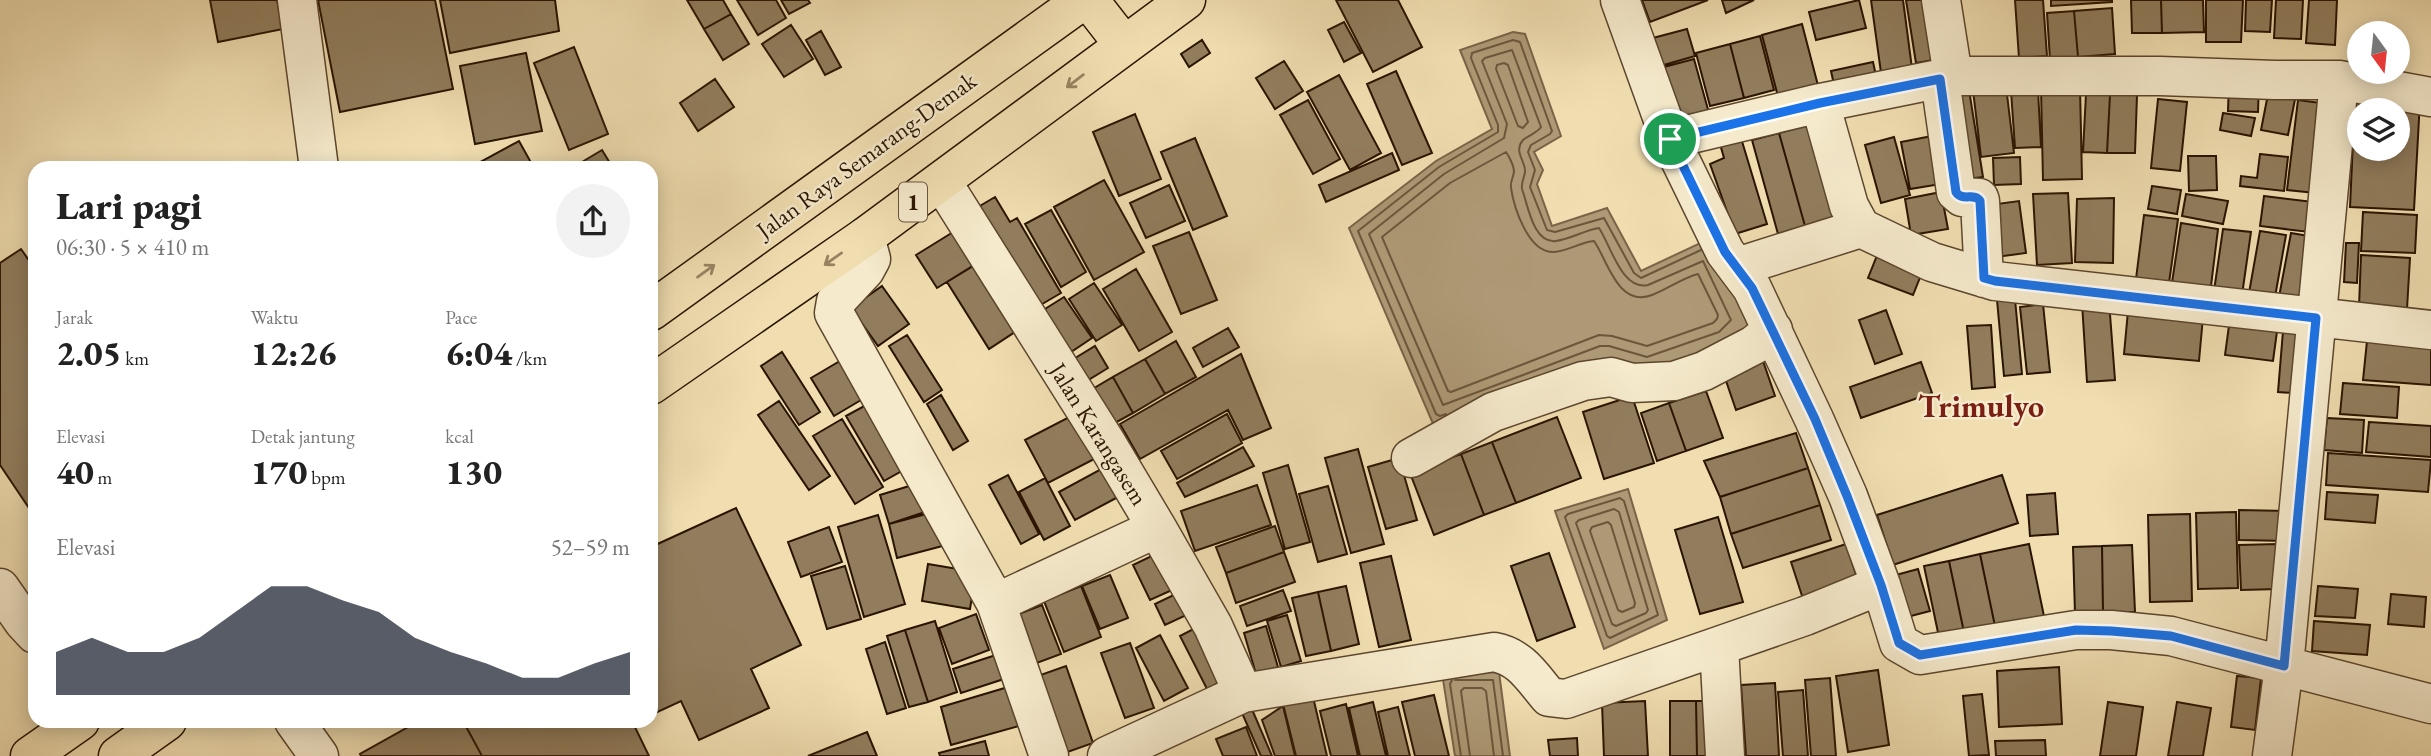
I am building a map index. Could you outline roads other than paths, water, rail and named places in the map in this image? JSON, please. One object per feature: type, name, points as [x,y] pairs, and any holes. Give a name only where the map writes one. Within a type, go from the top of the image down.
[{"type":"main road","name":"Jalan Raya Semarang-Demak","points":[[658,306],[1083,0]]},
{"type":"main road","points":[[1089,0],[1124,45]]},
{"type":"main road","name":"1","points":[[658,380],[942,182],[1124,45],[1172,4]]},
{"type":"main road","points":[[30,756],[70,728]]},
{"type":"main road","points":[[125,754],[158,728]]},
{"type":"street","points":[[297,0],[318,161]]},
{"type":"street","points":[[1620,0],[1670,139],[1725,252],[1752,288],[1773,330],[1847,496],[1881,585],[1899,643],[1920,655],[2076,630],[2171,636],[2431,704]]},
{"type":"street","points":[[1941,0],[1956,192],[1962,197],[1975,197],[1980,201],[1984,278]]},
{"type":"street","points":[[1670,139],[1820,103],[1947,78],[2160,76],[2339,80],[2431,97]]},
{"type":"street","points":[[2272,756],[2284,666],[2339,80]]},
{"type":"street","points":[[1820,103],[1849,206],[1861,228],[1932,262],[1995,281],[2431,330]]},
{"type":"street","name":"Jalan Karangasem","points":[[942,182],[1157,528],[1213,626],[1243,694]]},
{"type":"street","points":[[1737,267],[1861,228]]},
{"type":"street","points":[[865,237],[871,260],[836,301],[834,313],[996,603],[1049,756]]},
{"type":"street","points":[[1411,458],[1493,412],[1583,381],[1611,377],[1632,383],[1674,381],[1704,371],[1754,345],[1773,330]]},
{"type":"street","points":[[996,603],[1157,528]]},
{"type":"street","points":[[1107,756],[1243,694],[1494,652],[1517,660],[1549,696],[1566,699],[1805,616],[1881,585]]},
{"type":"street","points":[[0,588],[28,626]]},
{"type":"street","points":[[1719,646],[1725,756]]},
{"type":"street","points":[[299,728],[319,756]]},
{"type":"water","points":[[1513,32],[1525,34],[1561,136],[1534,152],[1543,170],[1537,184],[1552,226],[1607,208],[1641,271],[1711,238],[1750,323],[1728,346],[1647,373],[1434,426],[1349,228],[1436,161],[1492,129],[1460,50]]},
{"type":"water","points":[[1628,489],[1667,620],[1604,649],[1555,511]]},
{"type":"water","points":[[1499,672],[1510,756],[1455,756],[1442,673]]},
{"type":"district","name":"Trimulyo","points":[[1981,406]]}]
